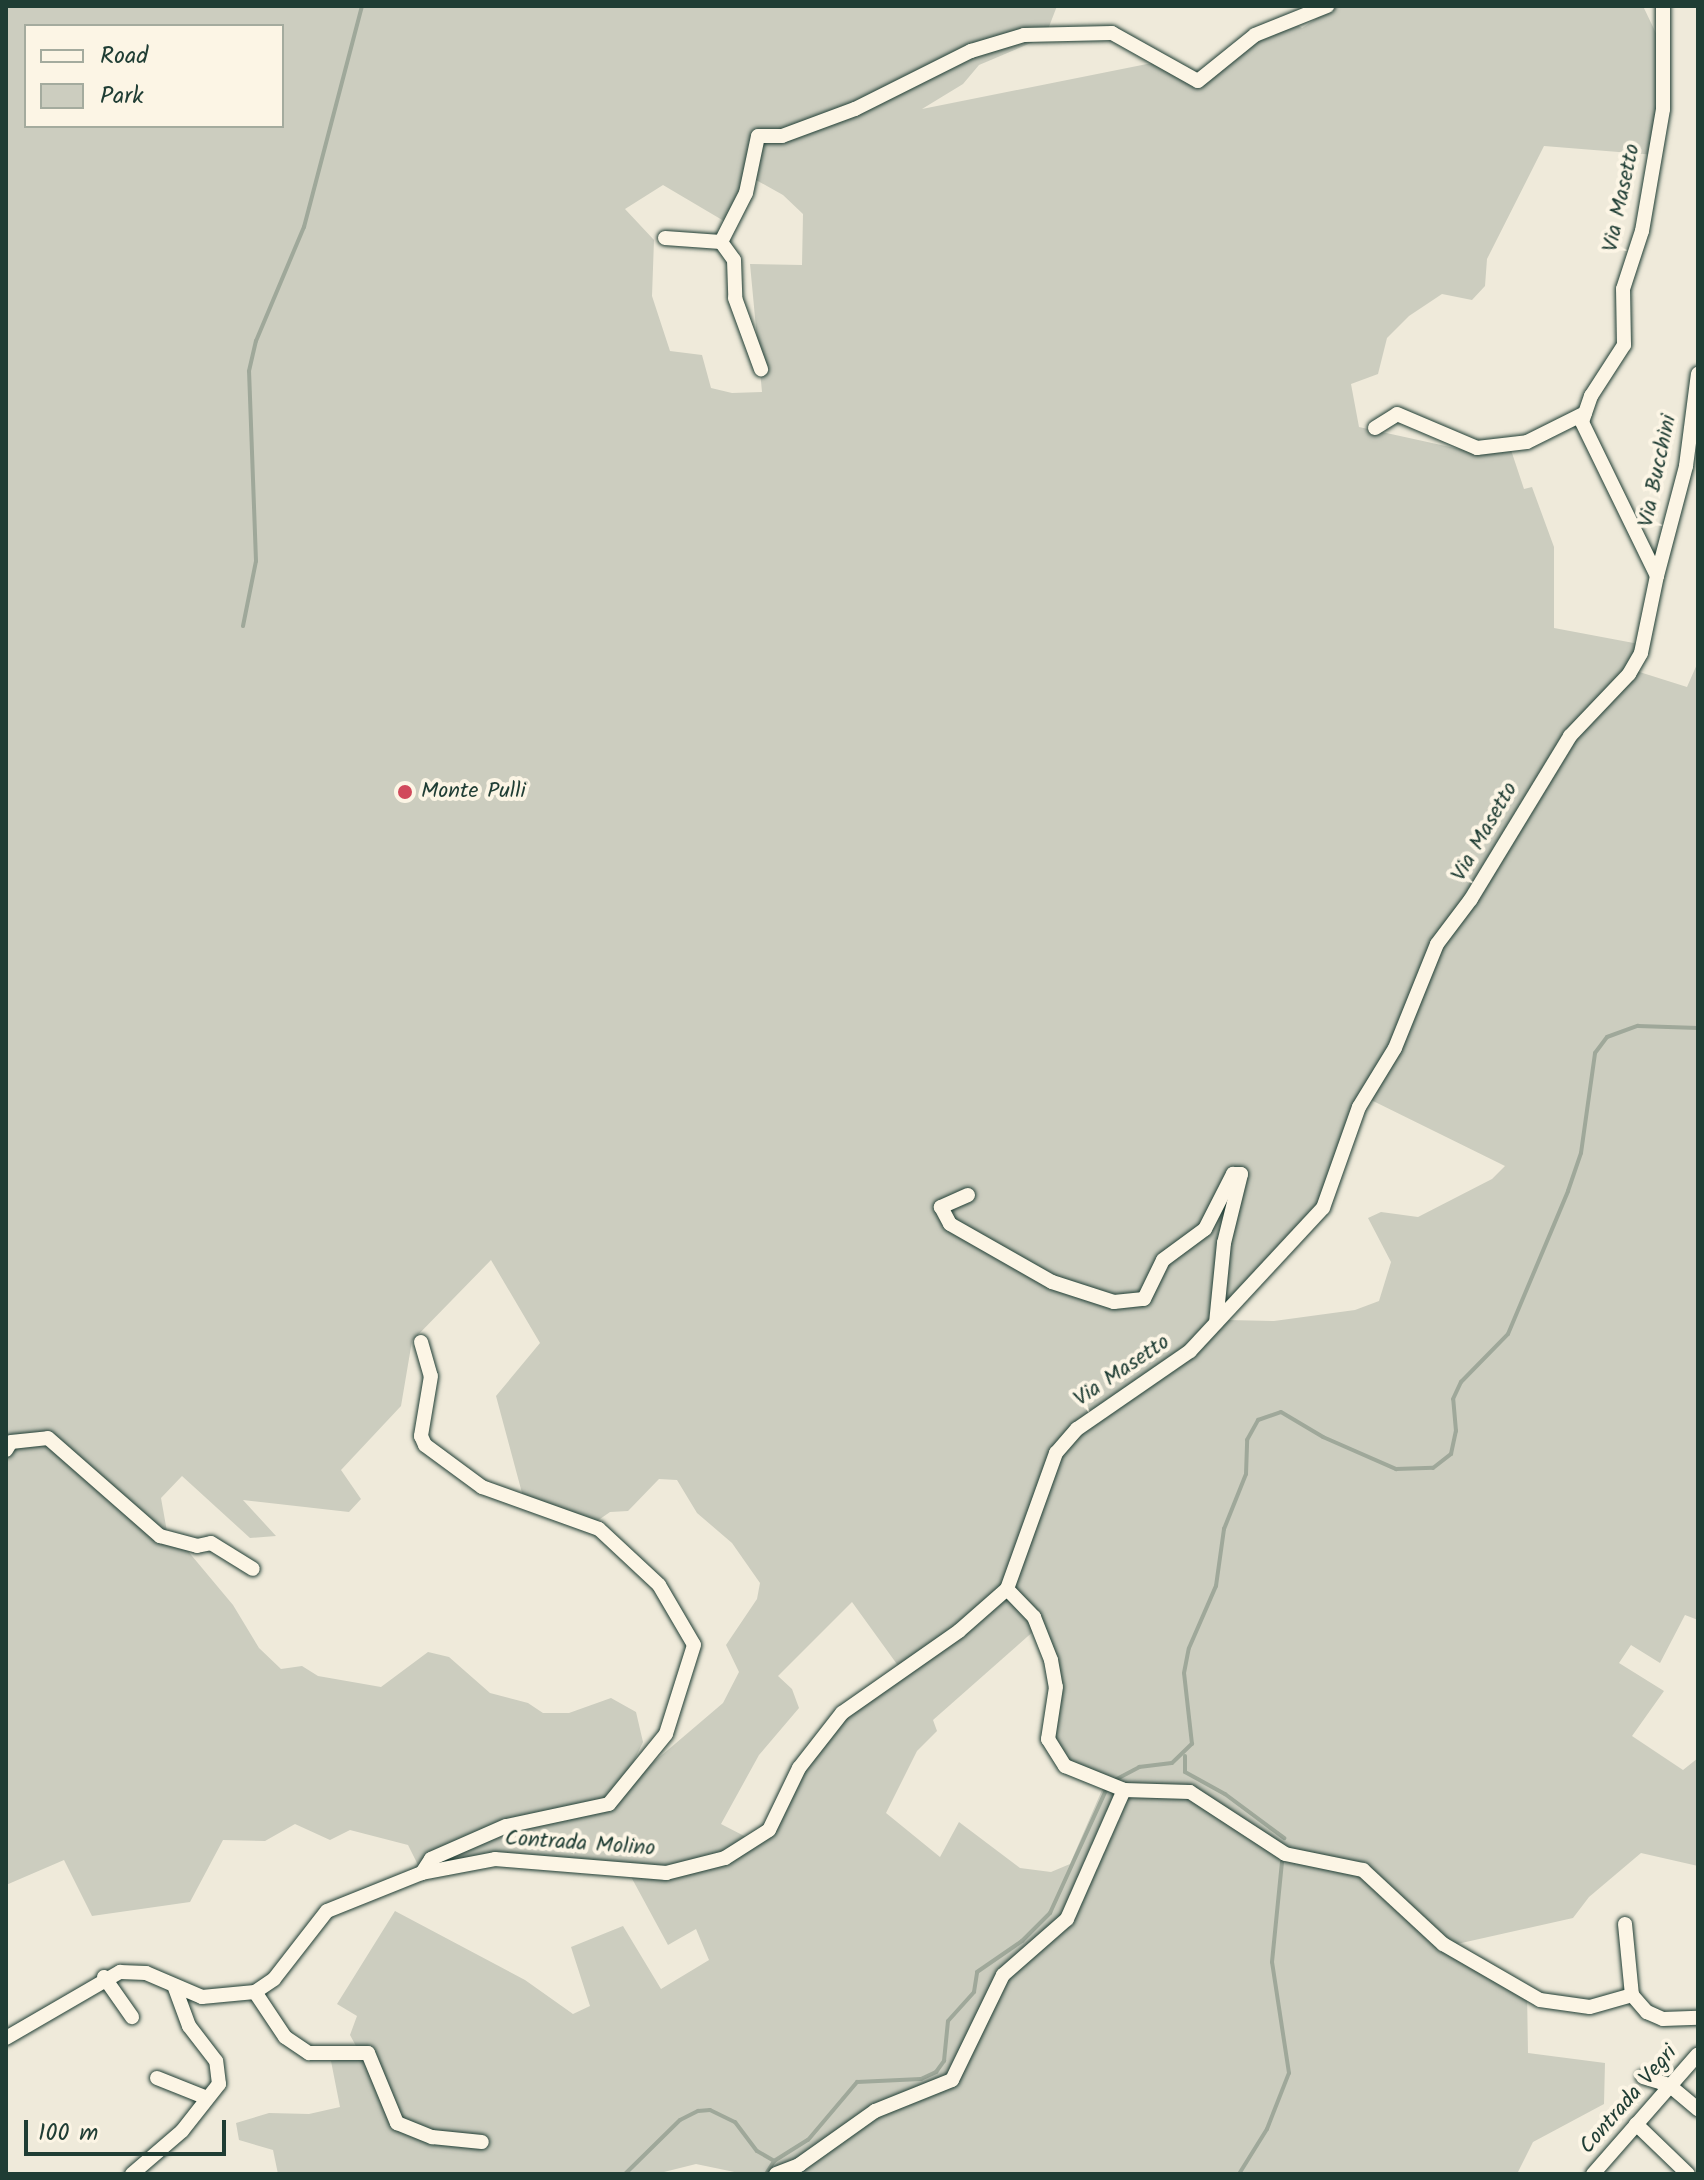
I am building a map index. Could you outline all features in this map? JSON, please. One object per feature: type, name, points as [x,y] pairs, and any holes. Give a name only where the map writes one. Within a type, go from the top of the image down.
[{"type":"street","points":[[721,242],[746,193],[758,136],[782,136],[855,109],[971,51],[1024,35],[1112,33],[1198,81],[1255,35],[1327,6]]},
{"type":"street","name":"Via Masetto","points":[[1585,413],[1624,345],[1623,289],[1642,231],[1663,109],[1663,6]]},
{"type":"street","points":[[665,238],[721,242]]},
{"type":"street","points":[[721,242],[734,260],[735,298],[761,369]]},
{"type":"street","name":"Via Bucchini","points":[[1657,576],[1686,466],[1698,374]]},
{"type":"street","points":[[1375,428],[1397,414],[1477,448],[1527,442],[1585,413]]},
{"type":"street","points":[[1585,413],[1583,431],[1657,576]]},
{"type":"street","name":"Via Masetto","points":[[1007,1589],[1056,1453],[1077,1429],[1190,1351],[1323,1208],[1359,1107],[1395,1048],[1437,944],[1471,899],[1570,736],[1629,674],[1641,653],[1657,576]]},
{"type":"street","points":[[968,1195],[941,1207],[950,1224],[1052,1282],[1114,1302],[1144,1299],[1163,1260],[1205,1229],[1233,1174],[1241,1174],[1224,1243],[1216,1324]]},
{"type":"street","points":[[421,1342],[431,1376],[421,1436],[425,1445],[482,1487],[599,1529],[659,1585],[694,1645],[666,1734],[609,1804],[506,1826],[431,1859],[422,1873]]},
{"type":"street","points":[[6,1450],[11,1442],[48,1438],[160,1536],[197,1546],[211,1543],[253,1569]]},
{"type":"street","points":[[1007,1589],[1034,1617],[1051,1660],[1056,1687],[1047,1730],[1054,1754],[1065,1766],[1100,1784],[1122,1789],[1190,1792],[1285,1854],[1363,1870],[1443,1944],[1540,2000],[1590,2007],[1632,1995],[1625,1924]]},
{"type":"street","name":"Contrada Molino","points":[[255,1992],[274,1979],[327,1911],[422,1873],[495,1859],[666,1873],[725,1858],[769,1830],[799,1768],[842,1713],[959,1631],[1007,1589]]},
{"type":"street","points":[[776,2174],[799,2165],[875,2111],[952,2080],[1003,1975],[1067,1919],[1122,1789]]},
{"type":"street","points":[[6,2038],[104,1977],[146,1973],[202,1997],[255,1992],[285,2037],[309,2053],[368,2053],[397,2123],[432,2137],[482,2142]]},
{"type":"street","points":[[104,1977],[132,2017]]},
{"type":"street","points":[[132,2174],[182,2131],[219,2084],[216,2061],[189,2026],[175,1988]]},
{"type":"street","name":"Contrada Vegri","points":[[1632,1995],[1647,2012],[1663,2019],[1698,2018]]},
{"type":"street","name":"Contrada Vegri","points":[[1593,2174],[1698,2054]]},
{"type":"street","points":[[1643,2077],[1669,2085],[1698,2109]]},
{"type":"street","points":[[157,2078],[207,2098]]},
{"type":"street","points":[[1636,2124],[1688,2174]]},
{"type":"green space","points":[[6,6],[1057,6],[1045,37],[979,65],[963,84],[922,109],[1167,60],[1202,81],[1261,24],[1291,21],[1302,28],[1316,19],[1310,6],[1643,6],[1664,50],[1656,155],[1544,146],[1487,259],[1485,286],[1472,300],[1442,294],[1409,316],[1387,338],[1378,374],[1351,384],[1359,427],[1473,452],[1511,450],[1524,489],[1532,487],[1554,547],[1554,628],[1639,644],[1630,669],[1687,687],[1698,662],[1698,1620],[1685,1615],[1660,1663],[1631,1645],[1619,1663],[1664,1691],[1632,1736],[1683,1770],[1698,1758],[1698,1866],[1641,1853],[1589,1897],[1573,1918],[1448,1946],[1527,1990],[1528,2053],[1605,2063],[1604,2104],[1533,2142],[1517,2174],[744,2174],[696,2164],[656,2174],[278,2174],[273,2150],[239,2140],[236,2123],[269,2113],[309,2114],[340,2107],[331,2061],[362,2057],[350,2035],[357,2016],[337,2004],[395,1911],[525,1980],[573,2014],[590,2006],[571,1947],[623,1926],[661,1989],[709,1960],[696,1929],[668,1945],[629,1873],[522,1860],[422,1873],[408,1845],[350,1830],[330,1840],[295,1824],[265,1841],[223,1840],[190,1902],[92,1916],[64,1860],[6,1885]],"holes":[[[749,176],[783,195],[803,214],[802,265],[750,264],[762,392],[732,393],[711,388],[702,355],[670,351],[652,296],[654,240],[625,209],[663,185],[729,224]],[[1367,1098],[1505,1166],[1492,1179],[1418,1217],[1381,1212],[1368,1218],[1391,1262],[1379,1301],[1355,1310],[1274,1321],[1229,1320],[1322,1207]],[[491,1260],[540,1343],[496,1396],[522,1493],[587,1528],[610,1512],[628,1511],[659,1479],[677,1480],[697,1513],[732,1543],[760,1583],[757,1599],[726,1645],[739,1672],[723,1703],[635,1778],[632,1765],[643,1742],[636,1712],[611,1698],[569,1713],[543,1713],[528,1703],[490,1693],[449,1657],[428,1652],[381,1687],[318,1676],[302,1666],[281,1669],[259,1648],[233,1605],[187,1550],[169,1543],[161,1498],[182,1476],[250,1538],[276,1536],[243,1500],[349,1512],[361,1499],[341,1470],[401,1406],[412,1341]],[[852,1602],[899,1667],[803,1758],[776,1815],[752,1840],[721,1824],[759,1755],[799,1708],[792,1689],[778,1676]],[[1036,1629],[1055,1692],[1046,1735],[1080,1777],[1105,1783],[1070,1864],[1051,1872],[1020,1868],[959,1822],[940,1857],[886,1813],[917,1751],[937,1731],[933,1720]]]},
{"type":"waterway","points":[[243,626],[256,561],[249,371],[256,341],[304,227],[362,6]]},
{"type":"waterway","points":[[1113,1781],[1139,1767],[1172,1763],[1192,1744],[1184,1673],[1189,1648],[1216,1586],[1224,1529],[1246,1474],[1247,1440],[1258,1420],[1281,1412],[1323,1437],[1396,1469],[1433,1468],[1451,1454],[1456,1431],[1453,1399],[1461,1382],[1508,1334],[1568,1191],[1581,1153],[1595,1053],[1607,1037],[1638,1026],[1698,1028]]},
{"type":"waterway","points":[[1185,1756],[1185,1772],[1225,1794],[1284,1838]]},
{"type":"waterway","points":[[625,2174],[680,2120],[698,2111],[710,2110],[735,2122],[757,2151],[774,2161],[808,2140],[857,2082],[921,2079],[936,2072],[944,2061],[948,2021],[974,1992],[977,1972],[1022,1941],[1050,1913],[1107,1788]]},
{"type":"waterway","points":[[1239,2174],[1267,2129],[1289,2073],[1272,1962],[1282,1861]]},
{"type":"waterway","points":[[766,2174],[774,2161]]},
{"type":"place","name":"Monte Pulli","points":[[405,792]]}]
